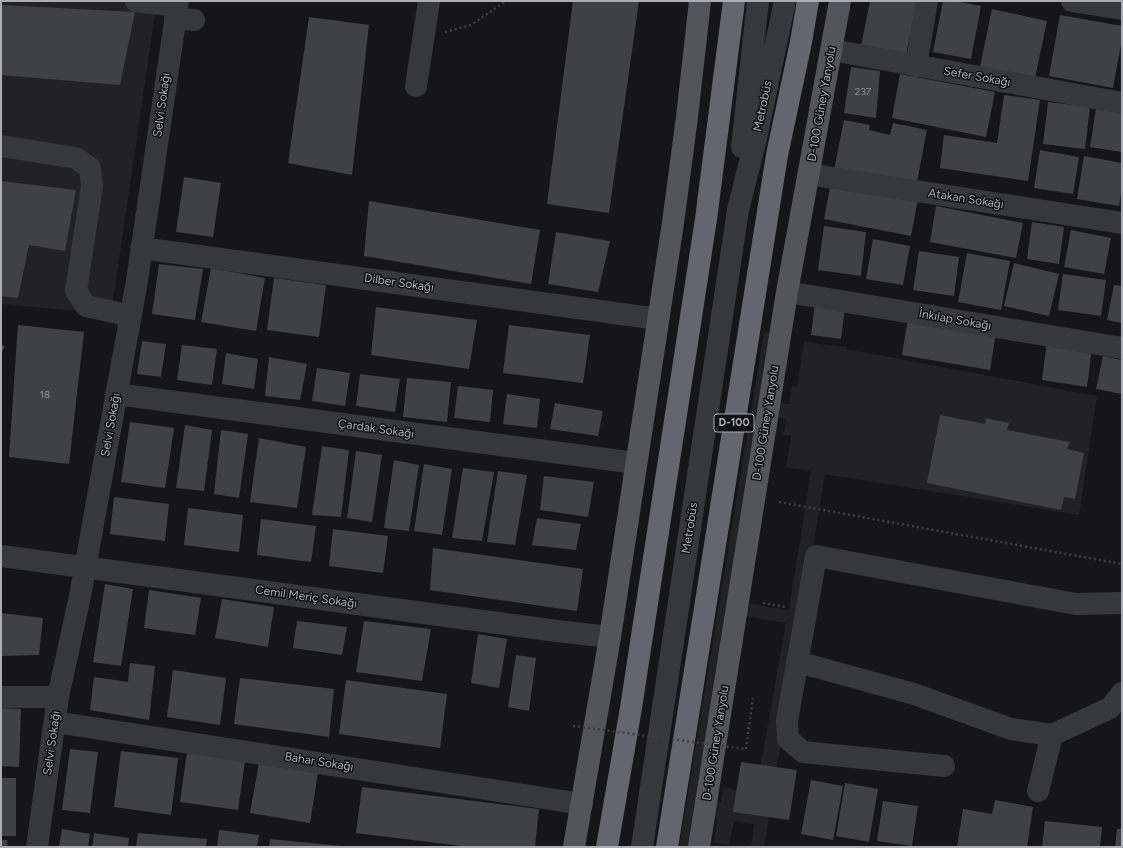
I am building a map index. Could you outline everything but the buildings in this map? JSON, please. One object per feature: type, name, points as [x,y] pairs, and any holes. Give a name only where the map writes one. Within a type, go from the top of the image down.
[{"type":"highway","points":[[607,847],[631,708],[706,219],[734,1]]},
{"type":"highway","name":"D-100","points":[[667,847],[772,186],[808,1]]},
{"type":"main road","points":[[574,847],[610,637],[658,319],[685,132],[700,1]]},
{"type":"main road","name":"D-100 Güney Yanyolu","points":[[704,846],[787,292],[840,1]]},
{"type":"street","points":[[136,1],[181,12]]},
{"type":"street","points":[[416,86],[429,1]]},
{"type":"street","name":"Metrobüs","points":[[738,210],[742,136],[758,1]]},
{"type":"street","name":"Metrobüs","points":[[642,847],[738,210],[756,138],[785,1]]},
{"type":"street","points":[[916,66],[927,1]]},
{"type":"street","points":[[1072,1],[1122,10]]},
{"type":"street","name":"Selvi Sokağı","points":[[36,847],[58,697],[85,566],[137,281],[141,248],[181,12]]},
{"type":"street","name":"Sefer Sokağı","points":[[832,50],[1122,103]]},
{"type":"street","points":[[1,146],[76,158],[90,168],[92,186],[76,291],[86,306],[130,316]]},
{"type":"street","name":"Atakan Sokağı","points":[[809,173],[826,177],[1122,223]]},
{"type":"street","name":"Dilber Sokağı","points":[[141,248],[658,319]]},
{"type":"street","name":"İnkılap Sokağı","points":[[787,292],[1122,348]]},
{"type":"street","name":"Çardak Sokağı","points":[[116,394],[636,463]]},
{"type":"street","name":"Cemil Meriç Sokağı","points":[[1,556],[610,637]]},
{"type":"street","points":[[944,766],[803,752],[788,739],[787,721],[816,556],[1076,604],[1122,603]]},
{"type":"street","points":[[798,662],[914,694],[1011,729],[1052,735],[1110,708],[1122,693]]},
{"type":"street","points":[[1,698],[58,697]]},
{"type":"street","name":"Bahar Sokağı","points":[[55,722],[582,804]]},
{"type":"street","points":[[1038,791],[1052,735]]},
{"type":"path","points":[[424,33],[432,34],[471,25],[506,1]]},
{"type":"path","points":[[779,502],[1122,564]]},
{"type":"path","points":[[572,726],[746,749],[753,698]]},
{"type":"shaded area","points":[[1,1],[157,1],[111,314],[1,304]]},
{"type":"shaded area","points":[[764,332],[775,334],[765,401],[789,404],[792,386],[797,387],[804,341],[846,347],[846,349],[1097,396],[1079,515],[825,474],[764,847],[751,847],[754,824],[734,821],[729,845],[714,842],[717,819],[700,815],[693,847],[679,847]],"holes":[[[763,415],[786,419],[783,435],[791,436],[786,467],[811,471],[789,610],[733,601]],[[732,614],[786,623],[753,808],[738,790],[724,788],[721,802],[701,798]]]}]
